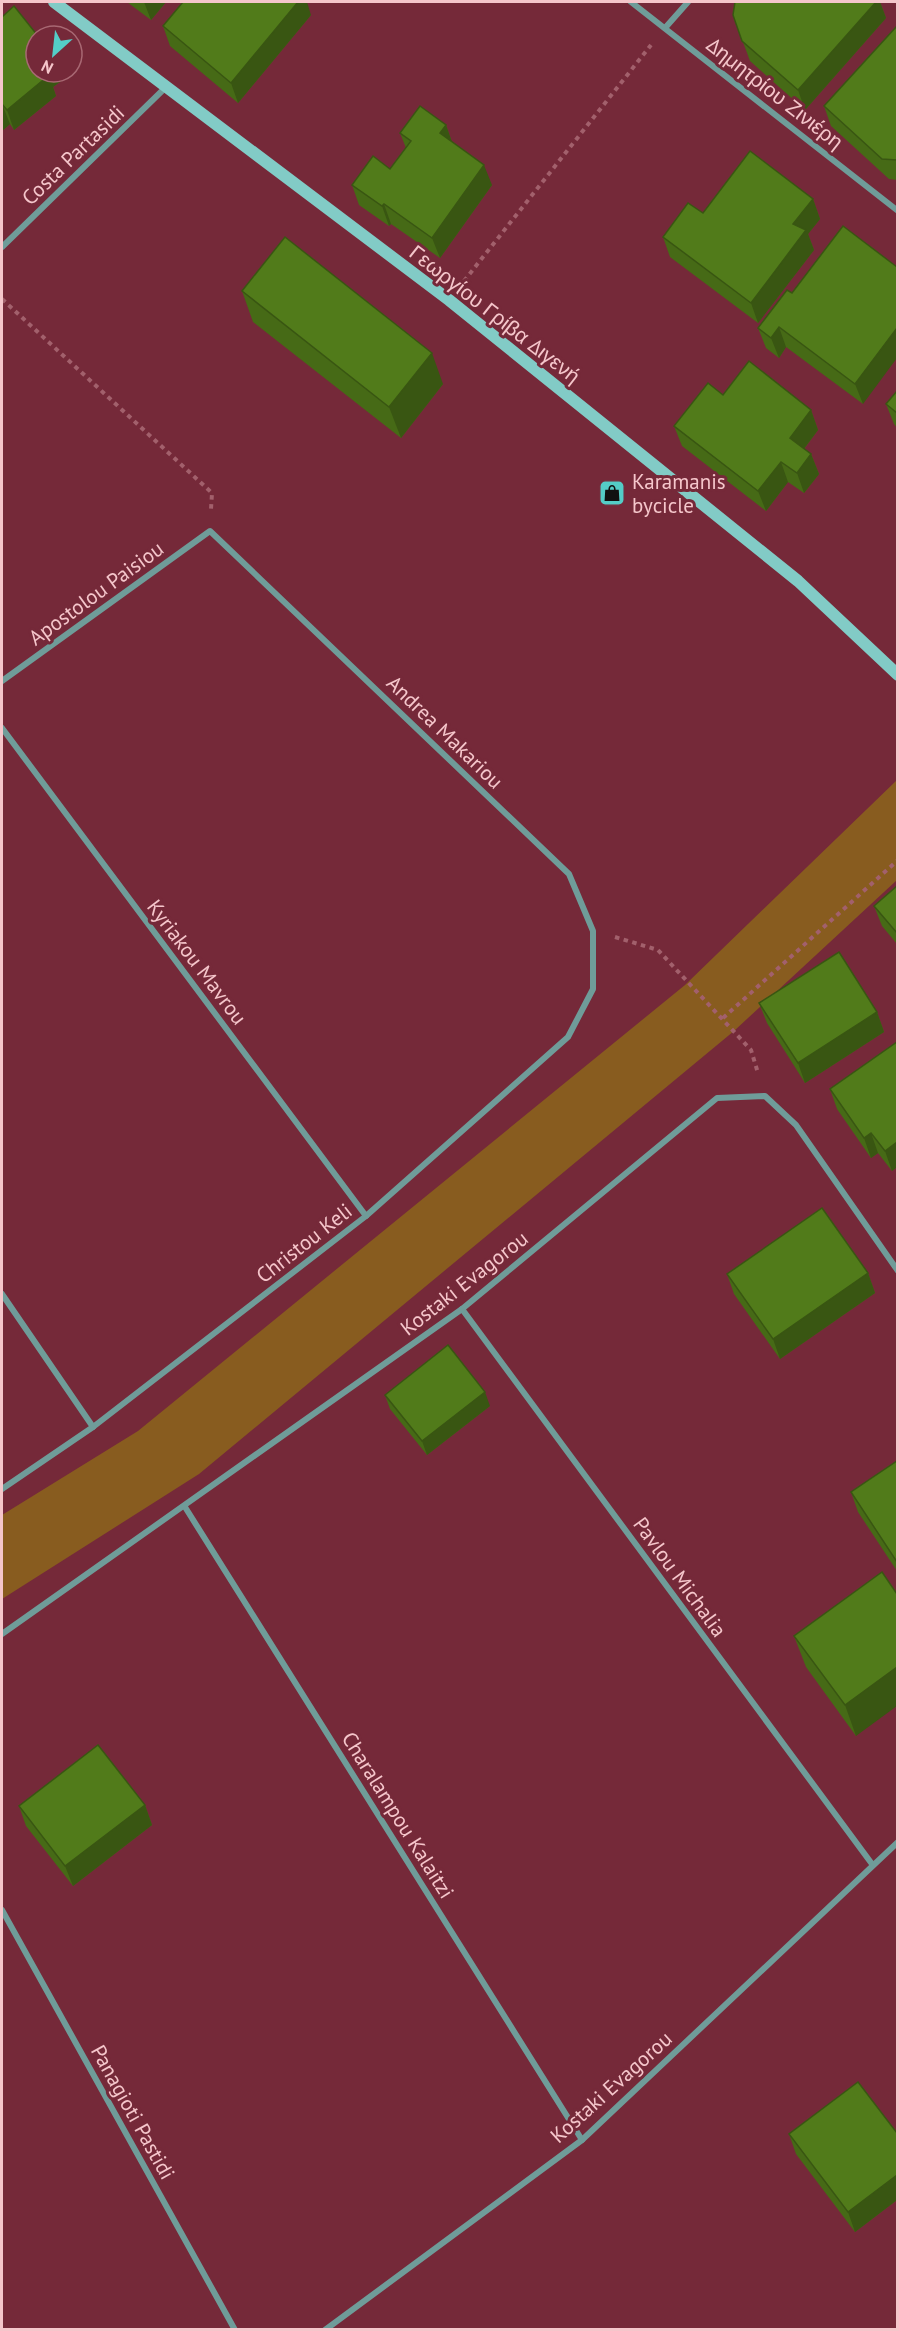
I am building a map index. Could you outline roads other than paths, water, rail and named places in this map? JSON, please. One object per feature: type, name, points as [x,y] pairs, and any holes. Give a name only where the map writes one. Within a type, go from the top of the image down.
[{"type":"street","name":"Γεωργίου Γρίβα Διγενή","points":[[54,2],[449,300],[798,581],[897,675]]},
{"type":"street","name":"Δημητρίου Ζινιέρη","points":[[632,2],[897,211]]},
{"type":"street","points":[[665,28],[688,2]]},
{"type":"street","name":"Costa Partasidi","points":[[2,247],[166,87]]},
{"type":"street","name":"Apostolou Paisiou","points":[[2,681],[210,531]]},
{"type":"street","name":"Andrea Makariou","points":[[210,531],[569,874],[592,931],[593,990]]},
{"type":"street","name":"Kyriakou Mavrou","points":[[2,728],[366,1216]]},
{"type":"street","name":"Christou Keli","points":[[2,1489],[93,1427],[366,1216],[568,1037],[593,990]]},
{"type":"street","name":"Kostaki Evagorou","points":[[2,1634],[185,1507],[462,1309],[717,1098],[765,1096],[796,1125],[897,1271]]},
{"type":"street","points":[[2,1294],[93,1427]]},
{"type":"street","name":"Pavlou Michalia","points":[[462,1309],[872,1864]]},
{"type":"street","name":"Charalampou Kalaitzi","points":[[185,1507],[582,2140]]},
{"type":"street","name":"Kostaki Evagorou","points":[[325,2330],[582,2140],[897,1842]]},
{"type":"street","name":"Panagioti Pastidi","points":[[2,1910],[235,2330]]},
{"type":"place","name":"Karamanis bycicle","points":[[612,493]]}]
